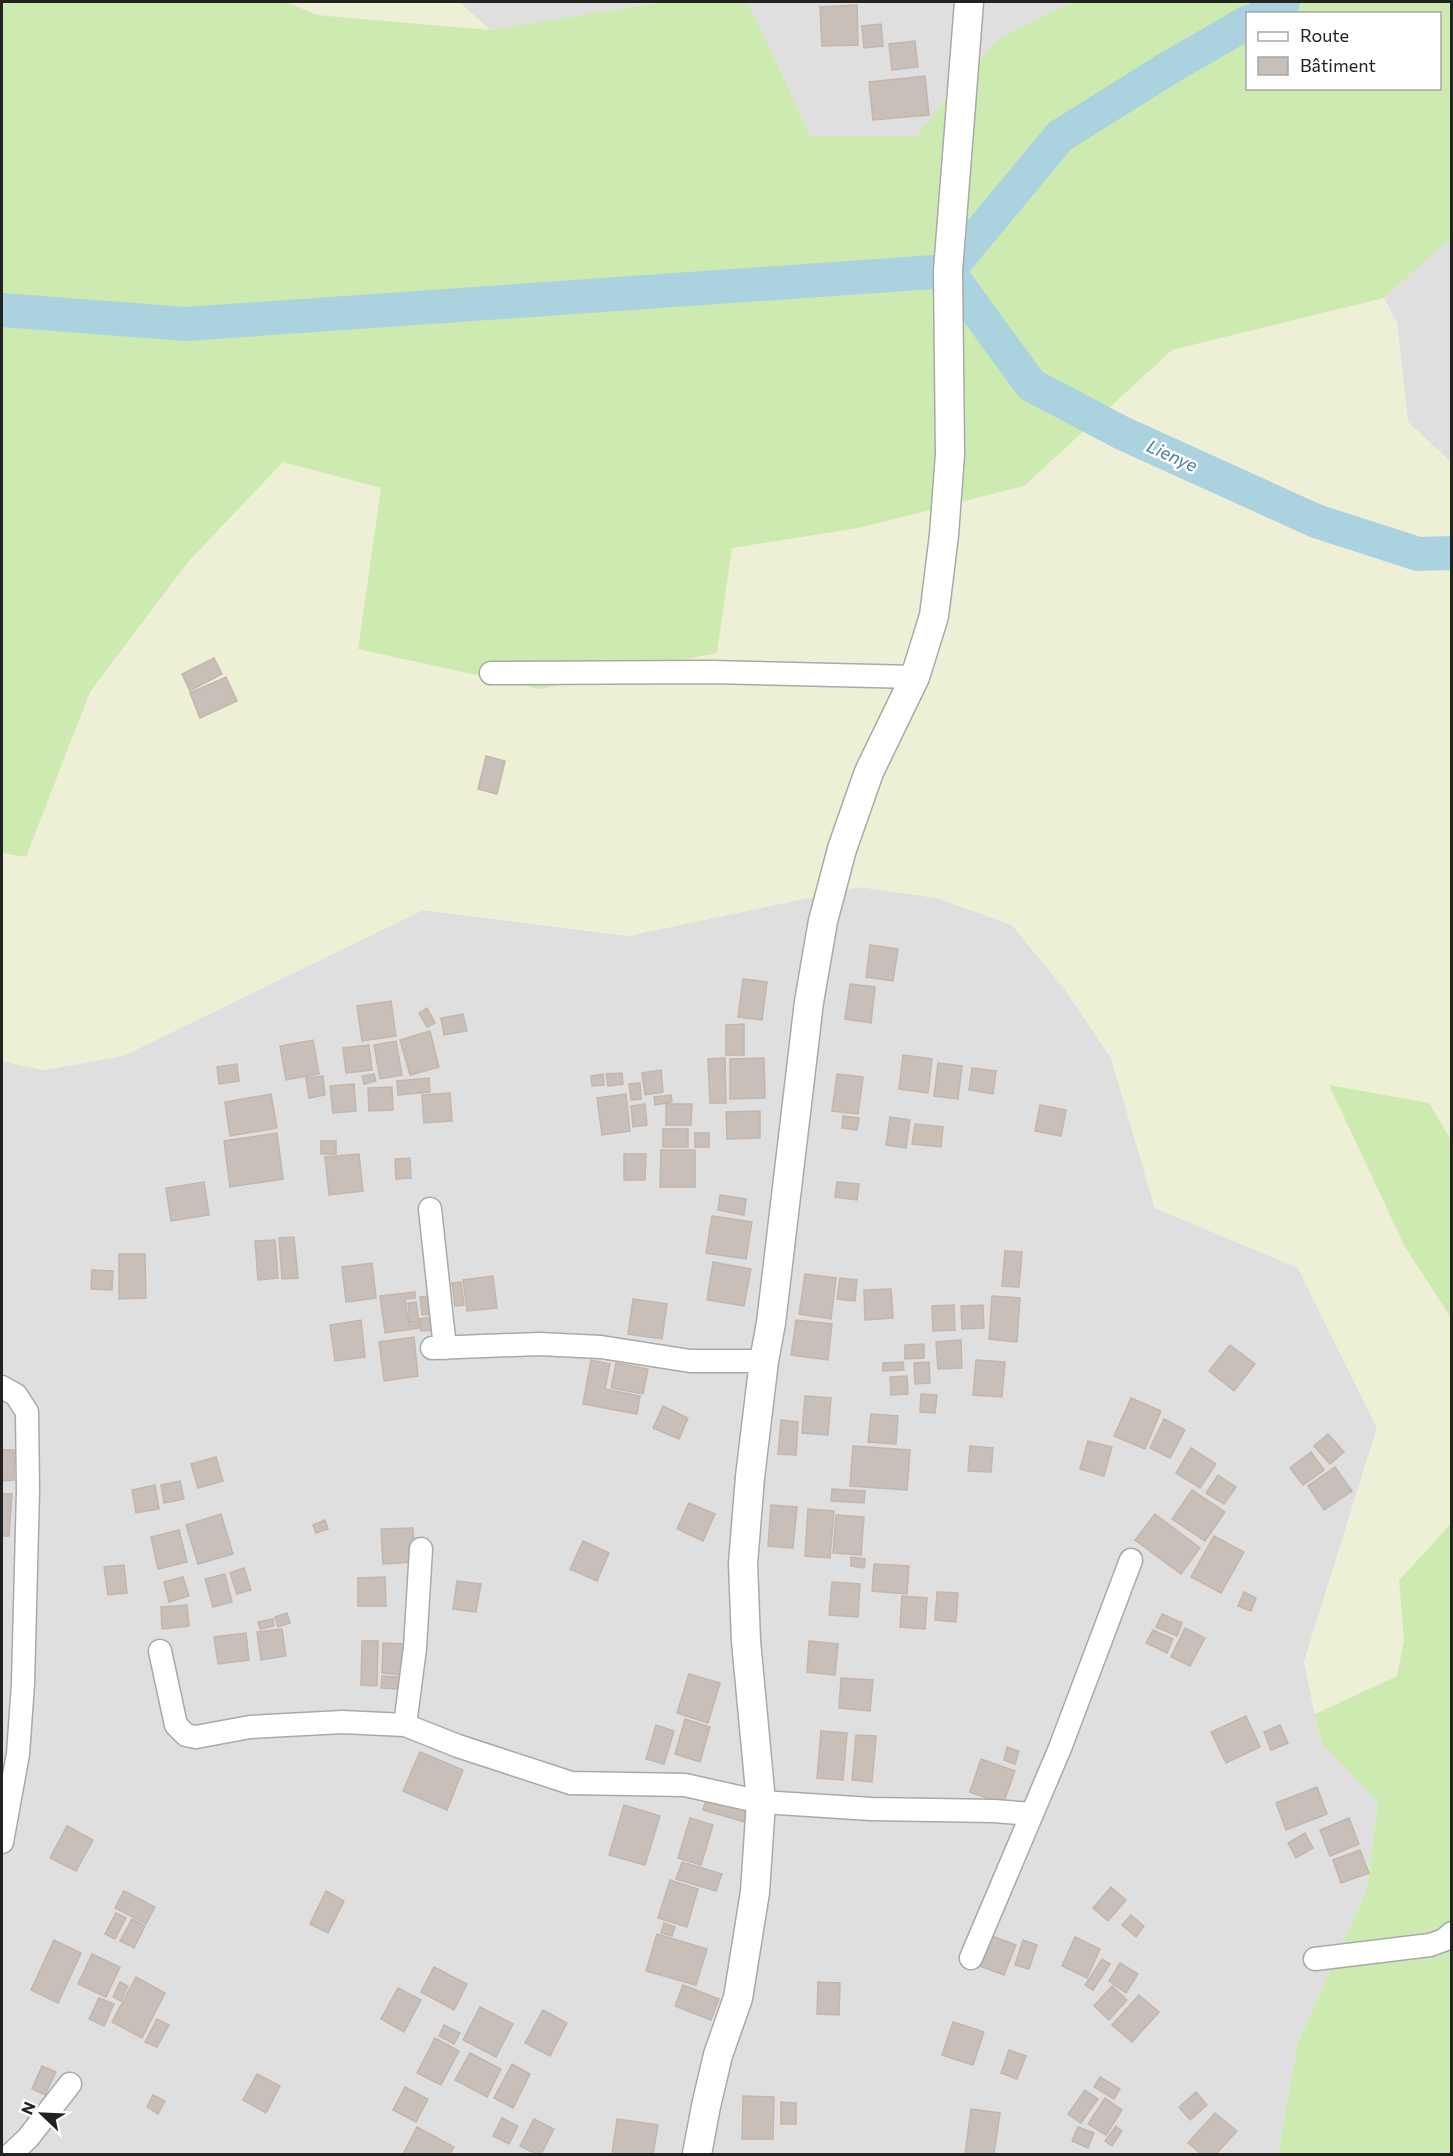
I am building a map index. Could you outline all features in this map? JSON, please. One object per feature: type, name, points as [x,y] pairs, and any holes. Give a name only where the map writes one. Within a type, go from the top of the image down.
[{"type":"street","points":[[698,2154],[718,2055],[738,1998],[755,1892],[760,1802],[746,1641],[743,1564],[750,1477],[764,1361],[771,1323],[809,1002],[824,921],[842,849],[869,772],[915,677],[934,616],[944,535],[950,454],[948,271],[969,2]]},
{"type":"street","points":[[491,673],[711,672],[915,677]]},
{"type":"street","points":[[430,1209],[439,1348],[539,1344],[601,1347],[690,1361],[764,1361]]},
{"type":"street","points":[[2,1387],[16,1395],[27,1412],[28,1490],[23,1684],[18,1754],[2,1842]]},
{"type":"street","points":[[405,1725],[415,1648],[421,1549]]},
{"type":"street","points":[[971,1958],[1064,1737],[1131,1560]]},
{"type":"street","points":[[160,1651],[176,1725],[186,1735],[196,1737],[250,1727],[342,1722],[405,1725],[458,1746],[571,1783],[686,1785],[760,1802],[871,1809],[994,1811],[1032,1814]]},
{"type":"street","points":[[1316,1959],[1430,1945],[1444,1940],[1452,1933]]},
{"type":"street","points":[[11,2154],[28,2138],[70,2084]]},
{"type":"shaded area","points":[[459,2],[662,2],[490,30]]},
{"type":"shaded area","points":[[748,2],[1072,2],[996,40],[916,136],[811,136]]},
{"type":"shaded area","points":[[1451,238],[1451,463],[1408,422],[1397,323],[1384,298]]},
{"type":"shaded area","points":[[860,887],[937,898],[1012,925],[1066,991],[1111,1058],[1155,1208],[1298,1268],[1377,1428],[1304,1662],[1321,1743],[1378,1802],[1367,1889],[1298,2042],[1278,2154],[2,2154],[2,1061],[44,1070],[123,1056],[423,910],[628,936]]},
{"type":"green space","points":[[2,2],[286,2],[317,15],[490,30],[662,2],[748,2],[811,136],[916,136],[996,40],[1072,2],[1451,2],[1451,238],[1384,298],[1172,350],[1024,486],[859,528],[732,548],[717,653],[540,689],[358,649],[381,488],[283,462],[188,562],[90,692],[26,857],[2,853]]},
{"type":"green space","points":[[286,2],[459,2],[490,30],[317,15]]},
{"type":"green space","points":[[1384,298],[1397,323],[1408,422],[1452,463],[1451,1140],[1429,1103],[1330,1086],[1405,1247],[1451,1318],[1451,1524],[1399,1580],[1404,1640],[1397,1676],[1315,1714],[1304,1662],[1377,1428],[1298,1268],[1155,1208],[1111,1058],[1066,991],[1012,925],[937,898],[860,887],[628,936],[423,910],[123,1056],[44,1070],[2,1061],[2,853],[26,856],[90,692],[188,562],[283,462],[381,488],[717,653],[732,548],[859,528],[1023,486],[1172,350]]},
{"type":"green space","points":[[1329,1085],[1429,1103],[1451,1140],[1451,1318],[1405,1247]]},
{"type":"green space","points":[[1451,1524],[1451,2154],[1278,2154],[1298,2042],[1367,1889],[1378,1802],[1321,1743],[1315,1714],[1397,1676],[1404,1640],[1399,1580]]},
{"type":"building","points":[[857,5],[858,45],[822,46],[820,7]]},
{"type":"building","points":[[881,24],[883,46],[864,48],[862,26]]},
{"type":"building","points":[[915,41],[918,67],[892,70],[889,44]]},
{"type":"building","points":[[925,76],[929,115],[873,120],[869,82]]},
{"type":"building","points":[[214,658],[222,674],[190,691],[182,674]]},
{"type":"building","points":[[226,677],[237,701],[200,718],[190,693]]},
{"type":"building","points":[[486,756],[505,761],[497,794],[478,789]]},
{"type":"building","points":[[870,945],[898,949],[893,981],[866,977]]},
{"type":"building","points":[[743,979],[767,982],[762,1020],[738,1017]]},
{"type":"building","points":[[850,984],[875,987],[871,1023],[845,1019]]},
{"type":"building","points":[[391,1001],[396,1036],[362,1041],[357,1006]]},
{"type":"building","points":[[427,1008],[435,1023],[427,1027],[419,1013]]},
{"type":"building","points":[[463,1014],[467,1031],[444,1035],[441,1018]]},
{"type":"building","points":[[744,1024],[744,1055],[726,1055],[726,1025]]},
{"type":"building","points":[[430,1031],[439,1067],[410,1075],[400,1040]]},
{"type":"building","points":[[313,1040],[319,1074],[286,1080],[280,1046]]},
{"type":"building","points":[[396,1041],[402,1075],[380,1079],[374,1045]]},
{"type":"building","points":[[369,1045],[372,1070],[346,1073],[343,1048]]},
{"type":"building","points":[[903,1055],[932,1059],[928,1093],[899,1089]]},
{"type":"building","points":[[725,1058],[726,1103],[710,1103],[708,1059]]},
{"type":"building","points":[[764,1058],[765,1098],[730,1099],[730,1059]]},
{"type":"building","points":[[938,1063],[962,1066],[958,1099],[934,1096]]},
{"type":"building","points":[[237,1064],[239,1081],[219,1084],[217,1067]]},
{"type":"building","points":[[972,1068],[996,1071],[993,1094],[969,1090]]},
{"type":"building","points":[[661,1070],[663,1092],[645,1095],[642,1073]]},
{"type":"building","points":[[622,1073],[623,1084],[608,1086],[606,1074]]},
{"type":"building","points":[[374,1074],[376,1081],[364,1084],[362,1076]]},
{"type":"building","points":[[603,1074],[604,1085],[592,1086],[591,1076]]},
{"type":"building","points":[[837,1074],[863,1077],[858,1114],[832,1111]]},
{"type":"building","points":[[323,1076],[325,1095],[309,1098],[306,1078]]},
{"type":"building","points":[[429,1078],[430,1092],[398,1095],[397,1081]]},
{"type":"building","points":[[640,1083],[641,1099],[631,1100],[629,1084]]},
{"type":"building","points":[[354,1084],[356,1111],[333,1113],[330,1086]]},
{"type":"building","points":[[392,1087],[393,1110],[369,1111],[368,1088]]},
{"type":"building","points":[[450,1093],[452,1121],[424,1123],[422,1095]]},
{"type":"building","points":[[271,1094],[277,1128],[230,1136],[225,1102]]},
{"type":"building","points":[[626,1094],[630,1131],[602,1135],[597,1098]]},
{"type":"building","points":[[671,1095],[672,1102],[655,1105],[654,1097]]},
{"type":"building","points":[[645,1104],[647,1125],[633,1127],[631,1106]]},
{"type":"building","points":[[666,1104],[692,1104],[691,1125],[666,1125]]},
{"type":"building","points":[[1040,1105],[1066,1110],[1061,1136],[1035,1131]]},
{"type":"building","points":[[760,1111],[760,1138],[727,1139],[726,1112]]},
{"type":"building","points":[[843,1116],[859,1118],[857,1130],[842,1128]]},
{"type":"building","points":[[890,1117],[910,1120],[906,1148],[886,1145]]},
{"type":"building","points":[[915,1124],[943,1127],[941,1147],[912,1144]]},
{"type":"building","points":[[663,1129],[688,1129],[688,1147],[663,1147]]},
{"type":"building","points":[[277,1133],[283,1179],[230,1187],[224,1141]]},
{"type":"building","points":[[695,1133],[709,1133],[709,1147],[695,1147]]},
{"type":"building","points":[[321,1141],[336,1141],[336,1154],[321,1154]]},
{"type":"building","points":[[661,1150],[695,1150],[695,1187],[660,1187]]},
{"type":"building","points":[[359,1154],[363,1191],[329,1195],[325,1157]]},
{"type":"building","points":[[624,1154],[646,1154],[645,1180],[624,1180]]},
{"type":"building","points":[[410,1158],[411,1178],[396,1179],[395,1159]]},
{"type":"building","points":[[204,1182],[209,1215],[171,1221],[166,1188]]},
{"type":"building","points":[[837,1182],[859,1184],[857,1200],[835,1197]]},
{"type":"building","points":[[720,1195],[746,1199],[744,1215],[718,1210]]},
{"type":"building","points":[[712,1216],[752,1222],[746,1259],[706,1253]]},
{"type":"building","points":[[294,1237],[298,1278],[282,1279],[279,1238]]},
{"type":"building","points":[[275,1240],[278,1278],[258,1280],[255,1241]]},
{"type":"building","points":[[1005,1251],[1022,1252],[1019,1287],[1002,1286]]},
{"type":"building","points":[[119,1254],[145,1254],[146,1298],[119,1299]]},
{"type":"building","points":[[713,1262],[751,1269],[744,1306],[707,1300]]},
{"type":"building","points":[[372,1263],[376,1298],[346,1302],[342,1267]]},
{"type":"building","points":[[92,1270],[113,1271],[112,1290],[91,1289]]},
{"type":"building","points":[[805,1274],[836,1278],[831,1319],[799,1314]]},
{"type":"building","points":[[493,1276],[497,1308],[467,1311],[463,1280]]},
{"type":"building","points":[[840,1278],[857,1280],[855,1301],[837,1299]]},
{"type":"building","points":[[461,1282],[464,1305],[455,1306],[452,1283]]},
{"type":"building","points":[[891,1289],[893,1318],[865,1320],[864,1290]]},
{"type":"building","points":[[415,1292],[415,1298],[405,1299],[409,1325],[419,1324],[419,1328],[385,1333],[380,1296]]},
{"type":"building","points":[[428,1296],[431,1314],[422,1315],[420,1297]]},
{"type":"building","points":[[992,1296],[1020,1298],[1017,1342],[989,1339]]},
{"type":"building","points":[[633,1299],[667,1304],[662,1339],[628,1334]]},
{"type":"building","points":[[416,1302],[419,1322],[410,1323],[408,1303]]},
{"type":"building","points":[[954,1305],[955,1330],[933,1331],[932,1306]]},
{"type":"building","points":[[983,1305],[984,1328],[962,1329],[961,1306]]},
{"type":"building","points":[[431,1317],[433,1330],[421,1331],[419,1319]]},
{"type":"building","points":[[361,1320],[365,1357],[335,1361],[330,1325]]},
{"type":"building","points":[[796,1320],[832,1324],[828,1360],[791,1355]]},
{"type":"building","points":[[414,1337],[418,1376],[384,1381],[379,1342]]},
{"type":"building","points":[[961,1340],[962,1368],[938,1369],[936,1342]]},
{"type":"building","points":[[924,1344],[924,1358],[905,1359],[905,1345]]},
{"type":"building","points":[[1230,1345],[1255,1364],[1234,1391],[1209,1371]]},
{"type":"building","points":[[591,1360],[610,1364],[605,1389],[640,1396],[637,1414],[583,1404]]},
{"type":"building","points":[[976,1360],[1005,1362],[1002,1397],[973,1395]]},
{"type":"building","points":[[903,1362],[904,1370],[883,1371],[883,1363]]},
{"type":"building","points":[[929,1362],[930,1383],[915,1384],[914,1363]]},
{"type":"building","points":[[616,1363],[648,1369],[643,1394],[611,1388]]},
{"type":"building","points":[[907,1376],[908,1394],[891,1395],[890,1377]]},
{"type":"building","points":[[921,1394],[937,1395],[935,1413],[920,1412]]},
{"type":"building","points":[[805,1396],[831,1398],[828,1435],[802,1433]]},
{"type":"building","points":[[1131,1398],[1161,1411],[1145,1449],[1114,1436]]},
{"type":"building","points":[[663,1406],[688,1418],[679,1439],[653,1428]]},
{"type":"building","points":[[871,1414],[898,1416],[896,1444],[868,1442]]},
{"type":"building","points":[[1164,1419],[1185,1430],[1170,1458],[1150,1448]]},
{"type":"building","points":[[781,1420],[798,1422],[796,1455],[778,1454]]},
{"type":"building","points":[[1328,1434],[1344,1452],[1330,1464],[1314,1446]]},
{"type":"building","points":[[1088,1441],[1112,1447],[1104,1476],[1080,1469]]},
{"type":"building","points":[[853,1446],[910,1450],[907,1490],[850,1486]]},
{"type":"building","points":[[970,1446],[993,1448],[991,1472],[968,1471]]},
{"type":"building","points":[[1191,1448],[1216,1464],[1200,1488],[1176,1473]]},
{"type":"building","points":[[2,1450],[14,1450],[14,1480],[2,1481]]},
{"type":"building","points":[[1311,1452],[1324,1470],[1303,1485],[1290,1468]]},
{"type":"building","points":[[216,1457],[223,1481],[198,1488],[191,1464]]},
{"type":"building","points":[[1335,1467],[1352,1491],[1324,1510],[1308,1486]]},
{"type":"building","points":[[1218,1475],[1236,1487],[1224,1504],[1206,1493]]},
{"type":"building","points":[[180,1481],[184,1499],[164,1503],[161,1485]]},
{"type":"building","points":[[155,1485],[159,1509],[136,1513],[132,1490]]},
{"type":"building","points":[[832,1489],[865,1491],[864,1503],[831,1501]]},
{"type":"building","points":[[1192,1490],[1225,1512],[1205,1541],[1172,1519]]},
{"type":"building","points":[[2,1494],[12,1494],[9,1536],[2,1536]]},
{"type":"building","points":[[689,1503],[715,1514],[703,1541],[677,1529]]},
{"type":"building","points":[[771,1505],[797,1507],[793,1548],[768,1546]]},
{"type":"building","points":[[808,1509],[834,1511],[830,1558],[805,1556]]},
{"type":"building","points":[[221,1514],[233,1554],[198,1564],[186,1525]]},
{"type":"building","points":[[1155,1514],[1200,1548],[1181,1574],[1135,1540]]},
{"type":"building","points":[[836,1515],[864,1517],[861,1555],[833,1553]]},
{"type":"building","points":[[325,1520],[328,1529],[316,1533],[313,1525]]},
{"type":"building","points":[[413,1528],[415,1562],[383,1564],[381,1529]]},
{"type":"building","points":[[179,1530],[187,1562],[158,1569],[151,1537]]},
{"type":"building","points":[[1214,1536],[1244,1552],[1221,1593],[1191,1577]]},
{"type":"building","points":[[583,1541],[609,1553],[597,1581],[570,1569]]},
{"type":"building","points":[[851,1557],[865,1559],[864,1568],[851,1566]]},
{"type":"building","points":[[874,1564],[909,1566],[907,1594],[872,1591]]},
{"type":"building","points":[[124,1565],[127,1593],[108,1595],[104,1567]]},
{"type":"building","points":[[244,1568],[251,1590],[237,1594],[230,1573]]},
{"type":"building","points":[[225,1574],[232,1602],[213,1607],[205,1579]]},
{"type":"building","points":[[183,1577],[189,1596],[169,1602],[164,1582]]},
{"type":"building","points":[[385,1577],[386,1606],[358,1606],[358,1578]]},
{"type":"building","points":[[457,1581],[481,1584],[476,1612],[453,1609]]},
{"type":"building","points":[[832,1582],[860,1584],[858,1617],[829,1615]]},
{"type":"building","points":[[937,1592],[958,1593],[956,1622],[935,1620]]},
{"type":"building","points":[[1244,1592],[1256,1598],[1251,1611],[1238,1606]]},
{"type":"building","points":[[902,1596],[927,1598],[925,1629],[900,1627]]},
{"type":"building","points":[[187,1605],[189,1626],[162,1629],[161,1607]]},
{"type":"building","points":[[287,1613],[290,1623],[278,1627],[275,1617]]},
{"type":"building","points":[[1162,1614],[1182,1623],[1177,1636],[1156,1627]]},
{"type":"building","points":[[273,1619],[274,1626],[260,1629],[258,1622]]},
{"type":"building","points":[[1185,1628],[1205,1638],[1190,1666],[1171,1657]]},
{"type":"building","points":[[282,1629],[286,1656],[261,1660],[257,1632]]},
{"type":"building","points":[[1153,1630],[1173,1639],[1167,1653],[1146,1643]]},
{"type":"building","points":[[246,1633],[249,1660],[218,1664],[214,1637]]},
{"type":"building","points":[[362,1641],[378,1641],[377,1686],[361,1685]]},
{"type":"building","points":[[809,1641],[838,1644],[835,1675],[807,1672]]},
{"type":"building","points":[[383,1643],[404,1644],[402,1675],[382,1673]]},
{"type":"building","points":[[689,1674],[720,1683],[708,1723],[677,1713]]},
{"type":"building","points":[[382,1676],[398,1677],[397,1689],[381,1688]]},
{"type":"building","points":[[841,1678],[873,1680],[870,1711],[839,1708]]},
{"type":"building","points":[[1246,1716],[1260,1747],[1226,1763],[1211,1732]]},
{"type":"building","points":[[685,1719],[710,1727],[700,1762],[675,1754]]},
{"type":"building","points":[[656,1725],[674,1731],[664,1764],[646,1759]]},
{"type":"building","points":[[1280,1725],[1288,1743],[1271,1750],[1264,1732]]},
{"type":"building","points":[[821,1731],[847,1733],[843,1780],[817,1778]]},
{"type":"building","points":[[856,1735],[876,1736],[872,1782],[852,1780]]},
{"type":"building","points":[[1007,1747],[1019,1751],[1015,1764],[1004,1760]]},
{"type":"building","points":[[420,1752],[463,1770],[447,1810],[403,1791]]},
{"type":"building","points":[[981,1759],[1015,1771],[1003,1804],[970,1792]]},
{"type":"building","points":[[1317,1787],[1327,1814],[1286,1830],[1276,1803]]},
{"type":"building","points":[[708,1794],[749,1807],[745,1822],[703,1810]]},
{"type":"building","points":[[624,1805],[660,1816],[645,1865],[609,1855]]},
{"type":"building","points":[[690,1818],[713,1825],[701,1865],[678,1858]]},
{"type":"building","points":[[1349,1818],[1359,1844],[1330,1856],[1320,1830]]},
{"type":"building","points":[[67,1826],[93,1840],[76,1871],[50,1858]]},
{"type":"building","points":[[1305,1833],[1313,1848],[1296,1858],[1288,1843]]},
{"type":"building","points":[[1360,1850],[1369,1873],[1341,1883],[1333,1860]]},
{"type":"building","points":[[682,1862],[722,1874],[716,1891],[676,1879]]},
{"type":"building","points":[[670,1880],[698,1889],[687,1927],[658,1918]]},
{"type":"building","points":[[1111,1887],[1126,1900],[1108,1921],[1093,1908]]},
{"type":"building","points":[[124,1891],[155,1907],[146,1924],[115,1908]]},
{"type":"building","points":[[326,1891],[344,1901],[328,1933],[310,1924]]},
{"type":"building","points":[[116,1913],[126,1918],[115,1939],[105,1934]]},
{"type":"building","points":[[1131,1915],[1144,1926],[1136,1937],[1122,1925]]},
{"type":"building","points":[[132,1919],[145,1926],[134,1948],[120,1941]]},
{"type":"building","points":[[664,1923],[675,1927],[672,1936],[661,1933]]},
{"type":"building","points":[[657,1934],[707,1949],[696,1985],[646,1971]]},
{"type":"building","points":[[992,1936],[1016,1945],[1004,1975],[980,1966]]},
{"type":"building","points":[[1075,1937],[1100,1949],[1087,1978],[1062,1966]]},
{"type":"building","points":[[54,1940],[81,1953],[58,2003],[31,1990]]},
{"type":"building","points":[[1023,1940],[1037,1945],[1029,1969],[1015,1965]]},
{"type":"building","points":[[92,1954],[120,1967],[106,1997],[78,1984]]},
{"type":"building","points":[[1102,1959],[1110,1964],[1093,1990],[1085,1985]]},
{"type":"building","points":[[1120,1963],[1138,1974],[1126,1993],[1109,1981]]},
{"type":"building","points":[[434,1967],[467,1984],[454,2010],[421,1992]]},
{"type":"building","points":[[136,1977],[165,1993],[142,2038],[112,2022]]},
{"type":"building","points":[[120,1982],[128,1986],[121,2001],[113,1997]]},
{"type":"building","points":[[818,1982],[840,1983],[839,2015],[817,2014]]},
{"type":"building","points":[[683,1985],[719,1999],[711,2020],[675,2006]]},
{"type":"building","points":[[1112,1986],[1127,2000],[1109,2020],[1094,2006]]},
{"type":"building","points":[[398,1988],[421,2000],[404,2032],[381,2019]]},
{"type":"building","points":[[1139,1995],[1159,2012],[1132,2042],[1112,2025]]},
{"type":"building","points":[[99,1998],[114,2004],[104,2026],[89,2019]]},
{"type":"building","points":[[480,2007],[513,2024],[496,2057],[463,2040]]},
{"type":"building","points":[[543,2010],[567,2023],[550,2056],[525,2043]]},
{"type":"building","points":[[157,2019],[169,2025],[157,2047],[145,2042]]},
{"type":"building","points":[[953,2022],[984,2032],[973,2065],[942,2055]]},
{"type":"building","points":[[444,2025],[460,2033],[454,2044],[439,2036]]},
{"type":"building","points":[[435,2038],[459,2051],[441,2085],[417,2073]]},
{"type":"building","points":[[1009,2050],[1026,2056],[1017,2079],[1001,2073]]},
{"type":"building","points":[[470,2053],[501,2069],[487,2097],[455,2080]]},
{"type":"building","points":[[512,2064],[530,2074],[513,2108],[494,2098]]},
{"type":"building","points":[[42,2066],[56,2072],[45,2095],[32,2089]]},
{"type":"building","points":[[257,2074],[280,2086],[266,2113],[243,2100]]},
{"type":"building","points":[[1100,2077],[1120,2089],[1114,2099],[1094,2087]]},
{"type":"building","points":[[405,2087],[428,2099],[416,2122],[393,2110]]},
{"type":"building","points":[[1085,2090],[1098,2099],[1081,2123],[1068,2114]]},
{"type":"building","points":[[1196,2092],[1207,2105],[1190,2120],[1179,2107]]},
{"type":"building","points":[[153,2095],[165,2101],[158,2114],[147,2107]]},
{"type":"building","points":[[743,2096],[774,2097],[773,2139],[742,2139]]},
{"type":"building","points":[[1105,2098],[1122,2110],[1106,2135],[1088,2124]]},
{"type":"building","points":[[781,2102],[796,2103],[796,2124],[781,2124]]},
{"type":"building","points":[[971,2109],[1000,2113],[994,2154],[965,2154]]},
{"type":"building","points":[[1215,2113],[1237,2131],[1216,2154],[1201,2154],[1188,2143]]},
{"type":"building","points":[[502,2118],[518,2126],[509,2144],[493,2136]]},
{"type":"building","points":[[534,2119],[554,2129],[541,2154],[520,2146]]},
{"type":"building","points":[[617,2119],[658,2125],[653,2154],[612,2154]]},
{"type":"building","points":[[1116,2126],[1122,2131],[1112,2146],[1105,2141]]},
{"type":"building","points":[[417,2127],[454,2147],[450,2154],[403,2154]]},
{"type":"building","points":[[1078,2127],[1094,2133],[1088,2148],[1072,2141]]},
{"type":"waterway","points":[[1266,12],[1283,2]]},
{"type":"waterway","points":[[2,310],[186,324],[948,271],[1060,136],[1246,23]]},
{"type":"waterway","name":"Lienye","points":[[948,271],[1031,385],[1122,433],[1316,521],[1418,554],[1452,553]]}]
